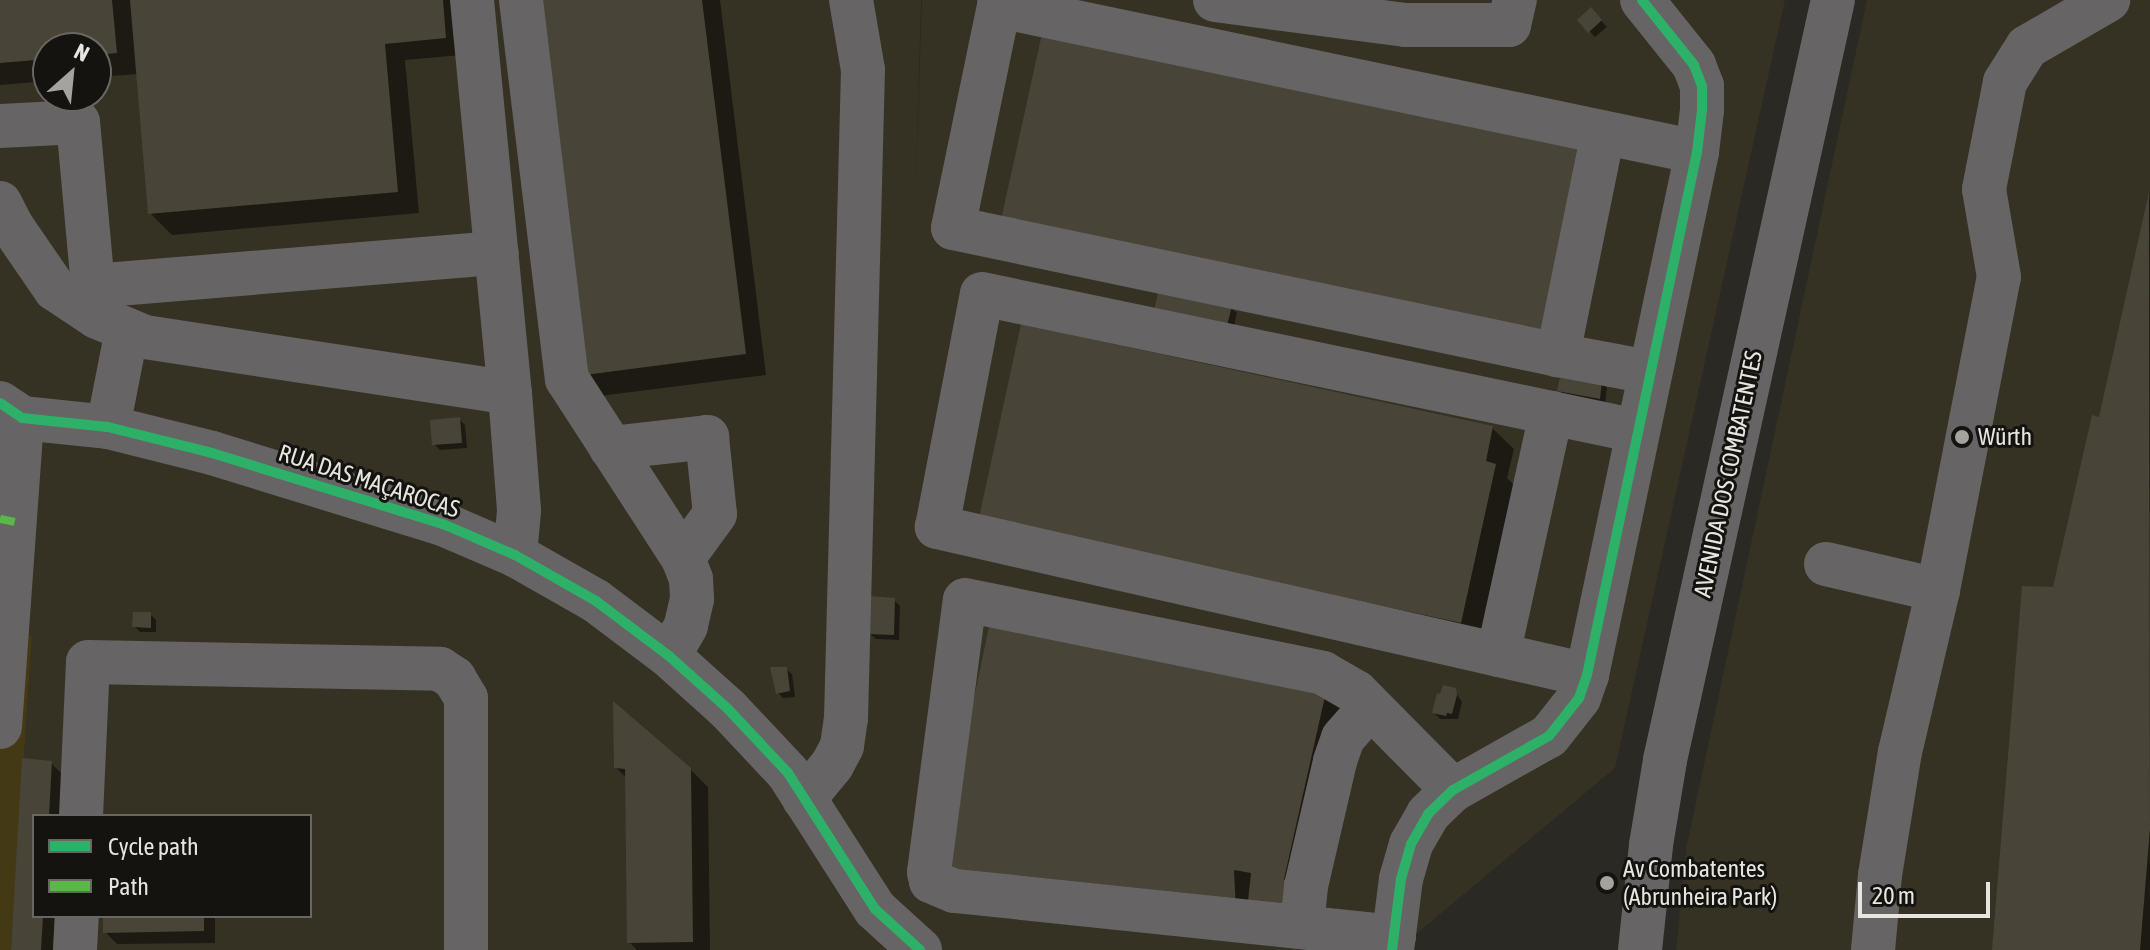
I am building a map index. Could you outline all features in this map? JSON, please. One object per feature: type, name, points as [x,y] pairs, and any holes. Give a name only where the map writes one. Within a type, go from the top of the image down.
[{"type":"street","points":[[472,0],[510,393],[519,511],[515,555]]},
{"type":"street","points":[[521,0],[567,379],[683,558],[691,579],[692,599],[686,626],[669,656]]},
{"type":"street","points":[[804,799],[832,765],[842,746],[846,719],[863,70],[851,0]]},
{"type":"street","points":[[1215,0],[1405,25],[1509,25],[1515,0]]},
{"type":"street","points":[[1453,790],[1356,692],[1323,673],[965,600],[929,872],[931,881],[954,891],[1302,927],[1393,944],[1401,879],[1411,844],[1428,814],[1453,790],[1549,736],[1579,698],[1587,675],[1697,152],[1702,86],[1694,65],[1642,0]]},
{"type":"street","name":"AVENIDA DOS COMBATENTES","points":[[1636,948],[1665,760],[1833,0]]},
{"type":"street","points":[[1873,950],[1900,752],[1938,590],[1999,277],[1984,189],[2005,82],[2027,47],[2108,0]]},
{"type":"street","points":[[1649,372],[953,228],[999,6],[1697,152]]},
{"type":"street","points":[[0,126],[78,122],[87,296],[97,317],[145,337],[510,393]]},
{"type":"street","points":[[1558,355],[1603,133]]},
{"type":"street","points":[[0,203],[11,225],[55,289],[87,296],[497,253]]},
{"type":"street","points":[[1587,675],[937,527],[982,294],[1637,431]]},
{"type":"street","points":[[108,427],[127,330]]},
{"type":"street","points":[[0,727],[11,410]]},
{"type":"street","name":"RUA DAS MAÇAROCAS","points":[[11,410],[108,427],[322,485],[443,524],[515,555],[596,601],[669,656],[728,709],[788,773],[875,909],[919,950]]},
{"type":"street","points":[[1498,655],[1551,413]]},
{"type":"street","points":[[611,448],[707,437],[715,514],[683,558]]},
{"type":"street","points":[[1826,564],[1938,590]]},
{"type":"street","points":[[81,814],[88,662],[440,669],[454,678],[466,698],[466,950]]},
{"type":"street","points":[[1302,927],[1306,886],[1335,761],[1343,738],[1370,707]]},
{"type":"street","points":[[75,950],[77,918]]},
{"type":"shaded area","points":[[0,0],[921,0],[915,211],[922,0],[1785,0],[1615,768],[1397,950],[11,950],[32,637],[0,618]]},
{"type":"shaded area","name":"Würth","points":[[1867,0],[2150,0],[2150,950],[1676,950],[1686,849]]},
{"type":"shaded area","points":[[0,618],[32,637],[11,950],[0,950]]},
{"type":"building","points":[[0,0],[112,0],[117,53],[112,53],[112,32],[32,32],[32,60],[0,63]]},
{"type":"building","points":[[130,0],[443,0],[446,38],[385,44],[398,192],[148,214]]},
{"type":"building","points":[[530,0],[702,0],[746,354],[577,376]]},
{"type":"building","points":[[1591,7],[1602,20],[1588,33],[1577,20]]},
{"type":"building","points":[[1043,29],[1586,146],[1544,337],[1001,220]]},
{"type":"building","points":[[2149,192],[2150,829],[2140,950],[1992,950],[2022,586],[2053,587],[2092,415],[2099,417]]},
{"type":"building","points":[[1159,289],[1232,306],[1227,326],[1154,310]]},
{"type":"building","points":[[1021,324],[1493,426],[1486,461],[1496,464],[1461,623],[979,518]]},
{"type":"building","points":[[1561,372],[1602,380],[1600,399],[1557,391]]},
{"type":"building","points":[[460,417],[462,443],[432,445],[430,420]]},
{"type":"building","points":[[870,596],[895,598],[894,635],[868,634]]},
{"type":"building","points":[[133,612],[151,612],[151,628],[132,627]]},
{"type":"building","points":[[991,617],[1328,683],[1284,879],[1291,892],[1282,916],[1248,901],[1251,873],[1234,870],[1236,911],[937,876]]},
{"type":"building","points":[[770,667],[787,667],[790,691],[776,694]]},
{"type":"building","points":[[1443,685],[1456,688],[1457,695],[1452,714],[1447,713],[1446,716],[1432,713],[1437,693],[1440,694]]},
{"type":"building","points":[[613,701],[691,768],[693,942],[627,943],[625,769],[614,768]]},
{"type":"building","points":[[22,758],[52,761],[49,814],[32,814],[32,918],[43,918],[41,950],[11,950]]},
{"type":"building","points":[[103,918],[204,918],[204,931],[103,933]]},
{"type":"marked path","points":[[0,519],[15,522]]},
{"type":"cycle path","points":[[1392,950],[1401,879],[1411,844],[1428,814],[1453,790],[1549,736],[1579,698],[1587,675],[1697,152],[1702,110],[1702,86],[1694,65],[1642,0]]},
{"type":"cycle path","points":[[0,403],[22,418],[108,427],[212,453],[443,524],[515,555],[596,601],[669,656],[728,709],[788,773],[875,909],[920,950]]},
{"type":"place","name":"Würth","points":[[1962,437]]},
{"type":"place","name":"Av Combatentes (Abrunheira Park)","points":[[1607,883]]}]
